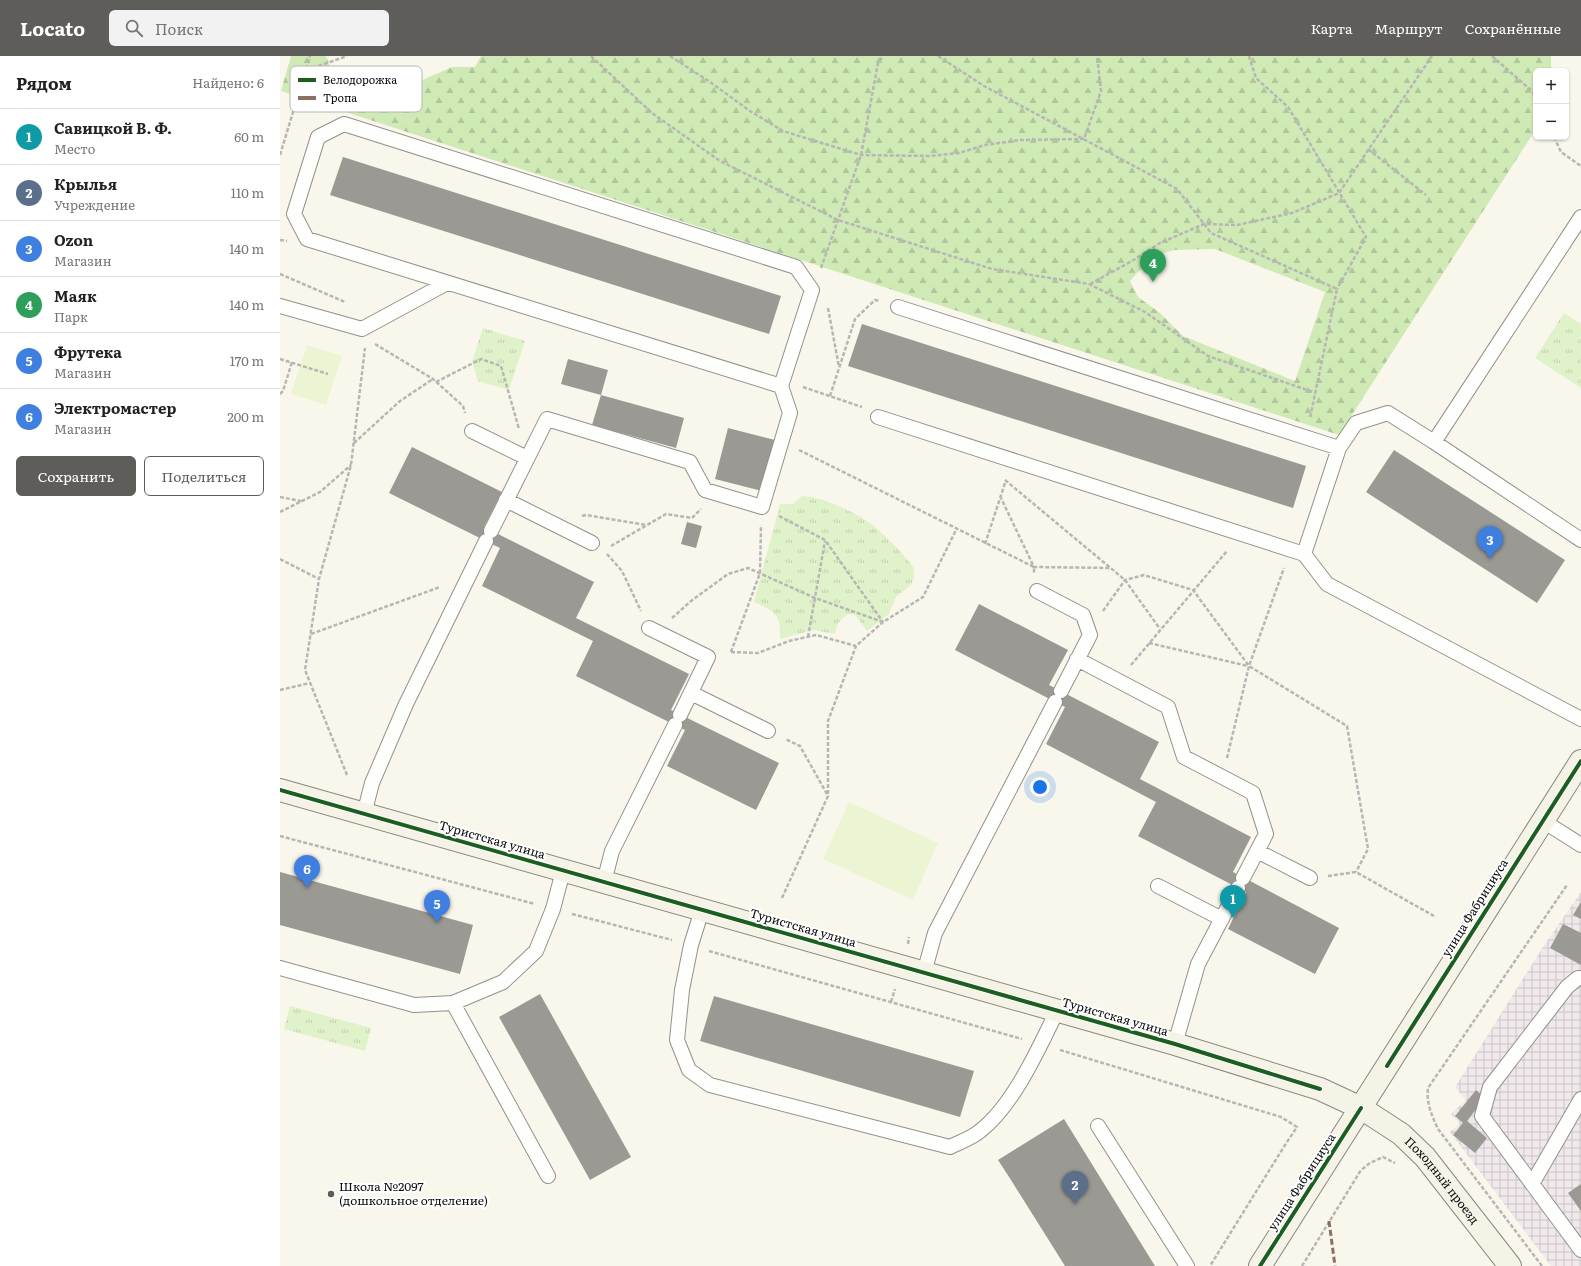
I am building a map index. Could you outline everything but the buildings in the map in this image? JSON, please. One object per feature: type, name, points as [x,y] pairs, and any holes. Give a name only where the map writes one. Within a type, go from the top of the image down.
[{"type":"main road","name":"улица Фабрициуса","points":[[1260,1266],[1542,821],[1578,773]]},
{"type":"main road","name":"Туристская улица","points":[[280,790],[1175,1044],[1292,1079],[1320,1089],[1361,1108]]},
{"type":"main road","name":"Походный проезд","points":[[1361,1108],[1401,1134],[1425,1157],[1510,1266]]},
{"type":"lane","points":[[364,814],[372,783],[406,704],[547,418],[690,462],[705,490],[762,507],[790,412],[781,386],[812,290],[796,267],[344,124],[318,137],[294,214],[307,239],[781,386]]},
{"type":"lane","points":[[1434,442],[1581,217]]},
{"type":"lane","points":[[280,306],[362,329],[447,283]]},
{"type":"lane","points":[[898,307],[1339,448]]},
{"type":"lane","points":[[1304,554],[1339,448],[1356,423],[1388,412],[1581,540]]},
{"type":"lane","points":[[878,417],[1304,554],[1327,584],[1581,719]]},
{"type":"lane","points":[[472,431],[528,458]]},
{"type":"lane","points":[[506,500],[597,546]]},
{"type":"lane","points":[[924,973],[935,933],[1090,635],[1083,615],[1037,591]]},
{"type":"lane","points":[[604,882],[612,851],[708,657],[653,629]]},
{"type":"lane","points":[[1077,659],[1168,707],[1184,757],[1253,793],[1266,834],[1198,964],[1175,1044]]},
{"type":"lane","points":[[691,693],[768,731]]},
{"type":"lane","points":[[1542,821],[1581,845]]},
{"type":"lane","points":[[1257,851],[1310,878]]},
{"type":"lane","points":[[280,968],[414,1005],[453,1003],[503,982],[536,951],[552,909],[564,871]]},
{"type":"lane","points":[[1158,886],[1222,919]]},
{"type":"lane","points":[[702,910],[691,946],[682,990],[677,1040],[689,1070],[710,1085],[950,1147],[980,1132],[1000,1110],[1022,1079],[1057,1011]]},
{"type":"lane","points":[[1581,978],[1578,978],[1568,986],[1490,1087],[1482,1116],[1581,1250]]},
{"type":"lane","points":[[453,1003],[548,1176]]},
{"type":"lane","points":[[1532,1184],[1581,1099]]},
{"type":"lane","points":[[1098,1126],[1186,1266]]},
{"type":"path","points":[[307,66],[310,56]]},
{"type":"path","points":[[318,66],[347,56]]},
{"type":"path","points":[[591,56],[652,114],[720,161],[838,220],[992,269],[1089,284],[1145,312],[1208,356],[1316,393]]},
{"type":"path","points":[[670,56],[710,82],[750,111],[783,131],[861,154],[930,156],[959,152],[985,145],[1020,140],[1084,140]]},
{"type":"path","points":[[824,261],[861,154],[878,63],[883,56]]},
{"type":"path","points":[[938,56],[984,86],[1177,189],[1211,234],[1337,289]]},
{"type":"path","points":[[1084,140],[1101,91],[1096,56]]},
{"type":"path","points":[[1249,56],[1256,78],[1288,107],[1366,237],[1337,289],[1306,438]]},
{"type":"path","points":[[1089,284],[1132,261],[1160,243],[1204,224],[1237,225],[1286,214],[1339,193],[1432,56]]},
{"type":"path","points":[[1492,56],[1533,92]]},
{"type":"path","points":[[280,155],[293,112]]},
{"type":"path","points":[[1555,140],[1561,152],[1581,166]]},
{"type":"path","points":[[1368,149],[1426,195]]},
{"type":"path","points":[[280,274],[329,294],[380,319]]},
{"type":"path","points":[[812,290],[827,305],[839,367]]},
{"type":"path","points":[[830,396],[855,320],[875,300],[898,307]]},
{"type":"path","points":[[362,329],[377,346],[432,379],[463,406],[472,431]]},
{"type":"path","points":[[347,775],[305,670],[319,579],[352,465],[353,444],[366,351],[362,329]]},
{"type":"path","points":[[280,359],[328,374]]},
{"type":"path","points":[[436,382],[481,359],[501,366],[528,458]]},
{"type":"path","points":[[280,394],[283,391],[292,362]]},
{"type":"path","points":[[353,444],[400,401],[432,379]]},
{"type":"path","points":[[825,394],[857,404],[878,417]]},
{"type":"path","points":[[781,446],[803,450],[957,528],[985,544],[1034,567],[1110,568]]},
{"type":"path","points":[[985,544],[1012,461]]},
{"type":"path","points":[[280,512],[320,492],[352,465]]},
{"type":"path","points":[[1005,480],[1125,580],[1160,629]]},
{"type":"path","points":[[717,494],[692,518],[666,514],[647,525],[597,546],[622,571],[653,629],[728,574],[748,568],[815,598],[883,622]]},
{"type":"path","points":[[1000,496],[1034,567],[1037,591]]},
{"type":"path","points":[[280,497],[301,501]]},
{"type":"path","points":[[731,652],[760,573],[762,507]]},
{"type":"path","points":[[557,526],[586,514],[647,525]]},
{"type":"path","points":[[777,515],[825,540],[883,622]]},
{"type":"path","points":[[782,898],[828,796],[828,721],[856,646],[883,622],[923,597],[957,528]]},
{"type":"path","points":[[1119,681],[1160,629],[1229,548],[1235,532]]},
{"type":"path","points":[[808,637],[825,540]]},
{"type":"path","points":[[1223,777],[1249,666],[1291,550]]},
{"type":"path","points":[[280,559],[319,579]]},
{"type":"path","points":[[1088,632],[1125,580],[1144,575],[1193,590],[1249,666]]},
{"type":"path","points":[[311,634],[468,577]]},
{"type":"path","points":[[708,657],[731,652],[758,653],[789,640],[816,635],[856,646]]},
{"type":"path","points":[[1149,644],[1249,666],[1347,726],[1368,849],[1356,872]]},
{"type":"path","points":[[280,690],[310,683]]},
{"type":"path","points":[[768,731],[800,746],[828,796]]},
{"type":"path","points":[[280,836],[691,946],[1041,1044],[1281,1117],[1297,1127],[1284,1144],[1210,1266]]},
{"type":"path","points":[[1310,878],[1356,872],[1434,916]]},
{"type":"path","points":[[891,1002],[897,981]]},
{"type":"path","points":[[1302,1266],[1361,1170],[1370,1163],[1383,1157],[1400,1166]]},
{"type":"shaded area","points":[[1581,892],[1581,1266],[1551,1266],[1450,1132],[1460,1124],[1451,1114],[1466,1100],[1455,1087],[1543,947]]},
{"type":"green space","points":[[291,56],[326,56],[330,66],[290,66],[290,94],[281,91]]},
{"type":"green space","points":[[481,56],[1551,56],[1551,68],[1533,68],[1533,134],[1339,435],[346,112],[422,112],[422,80],[452,67],[475,67]],"holes":[[[1215,249],[1325,292],[1295,381],[1183,336],[1160,313],[1138,297],[1130,281],[1152,257],[1174,250]]]},
{"type":"green space","points":[[1564,313],[1581,324],[1581,388],[1535,358]]},
{"type":"green space","points":[[483,328],[525,341],[509,390],[478,381],[472,362]]},
{"type":"green space","points":[[307,345],[342,356],[326,405],[291,394]]},
{"type":"green space","points":[[802,496],[828,502],[864,519],[888,539],[906,557],[914,568],[914,577],[911,585],[896,597],[889,614],[867,631],[855,615],[849,614],[839,622],[835,634],[813,630],[780,639],[778,619],[767,608],[754,602],[780,504],[793,504]]},
{"type":"green space","points":[[849,802],[938,843],[913,900],[823,859]]},
{"type":"green space","points":[[290,1006],[371,1028],[365,1051],[284,1029]]},
{"type":"marked path","points":[[1329,1221],[1335,1266]]},
{"type":"cycle path","points":[[1387,1066],[1581,761]]},
{"type":"cycle path","points":[[280,790],[1175,1044],[1320,1089]]},
{"type":"cycle path","points":[[1260,1266],[1361,1108]]},
{"type":"place","name":"Маяк","points":[[1153,282]]},
{"type":"place","name":"Ozon","points":[[1490,559]]},
{"type":"place","name":"Электромастер","points":[[307,888]]},
{"type":"place","name":"Савицкой В. Ф.","points":[[1233,918]]},
{"type":"place","name":"Фрутека","points":[[437,923]]},
{"type":"place","name":"Школа №2097 (дошкольное отделение)","points":[[331,1194]]},
{"type":"place","name":"Крылья","points":[[1075,1204]]}]
